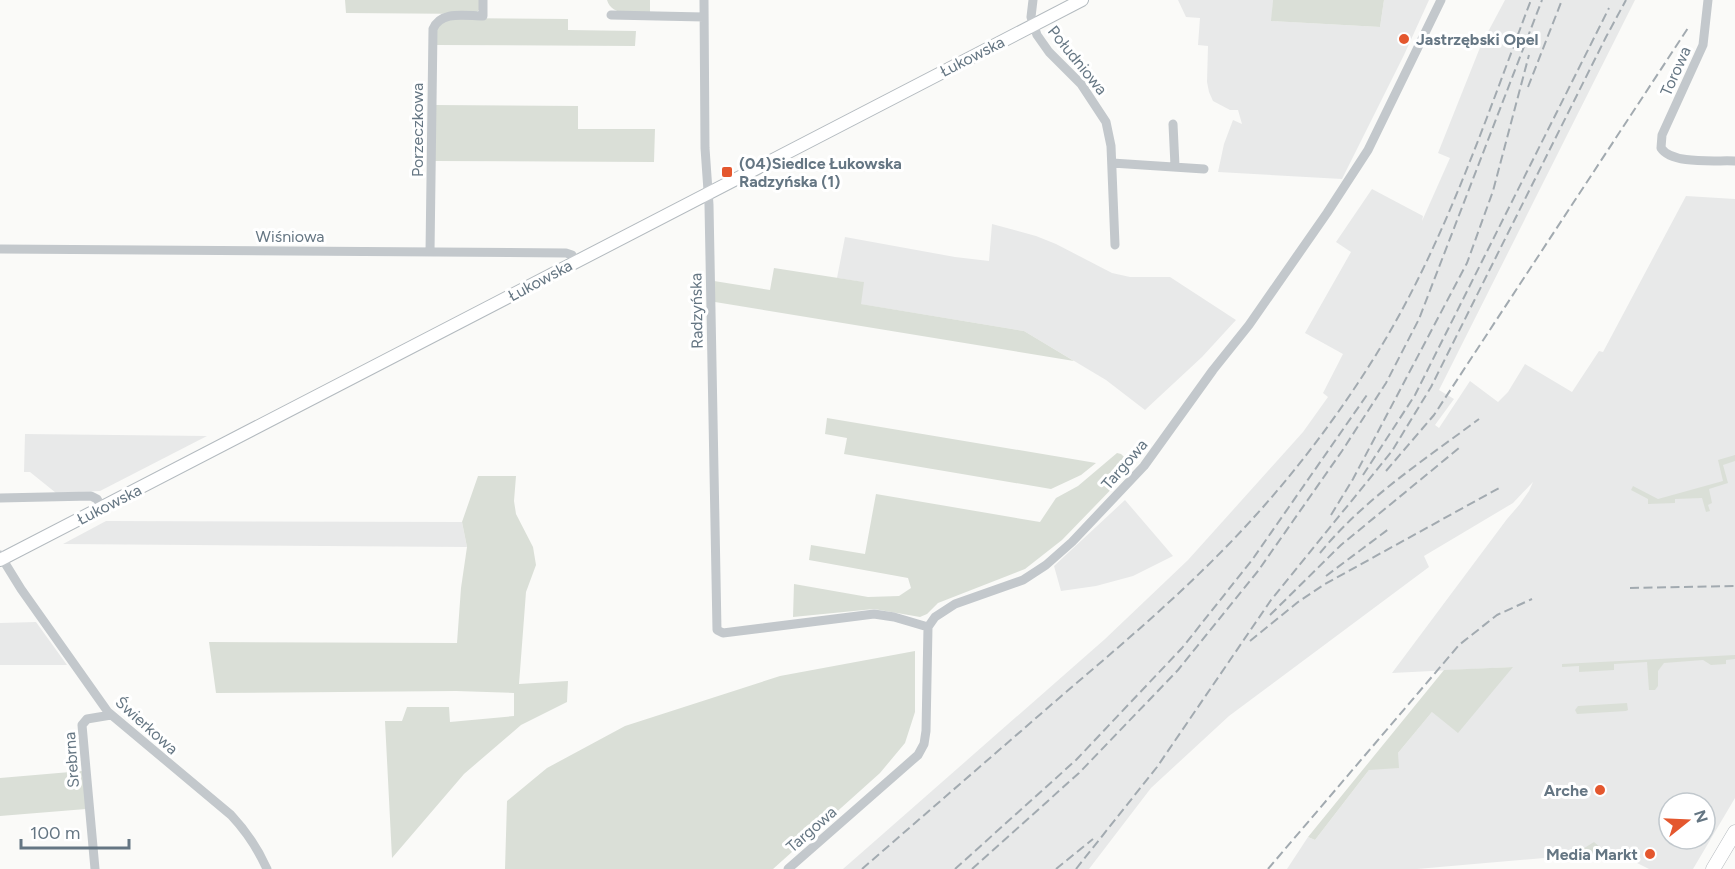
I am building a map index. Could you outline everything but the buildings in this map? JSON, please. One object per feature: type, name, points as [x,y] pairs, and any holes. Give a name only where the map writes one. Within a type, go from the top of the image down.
[{"type":"main road","name":"Łukowska","points":[[1,558],[1082,0]]},
{"type":"main road","points":[[1713,869],[1735,832]]},
{"type":"street","name":"Porzeczkowa","points":[[430,252],[433,29],[436,21],[446,16],[483,16],[483,0]]},
{"type":"street","name":"Radzyńska","points":[[704,0],[705,148],[708,194],[717,630],[723,633],[855,615],[883,614],[928,627]]},
{"type":"street","name":"Południowa","points":[[1033,0],[1030,17],[1037,35],[1081,84],[1103,116],[1110,135],[1115,245]]},
{"type":"street","name":"Targowa","points":[[788,869],[918,755],[924,744],[926,730],[928,627],[935,617],[955,604],[1023,579],[1046,565],[1072,542],[1144,466],[1256,315],[1368,150],[1441,0]]},
{"type":"street","name":"Torowa","points":[[1708,0],[1703,45],[1660,143],[1668,156],[1683,159],[1735,161]]},
{"type":"street","points":[[611,15],[704,17]]},
{"type":"street","points":[[1173,124],[1175,166]]},
{"type":"street","points":[[1112,163],[1204,169]]},
{"type":"street","name":"Wiśniowa","points":[[0,249],[566,253],[572,255],[575,261]]},
{"type":"street","points":[[0,498],[70,498],[97,510]]},
{"type":"street","name":"Świerkowa","points":[[1,558],[61,648],[111,715],[231,815],[253,843],[267,869]]},
{"type":"street","name":"Srebrna","points":[[95,869],[82,729],[84,721],[91,717],[111,715]]},
{"type":"shaded area","points":[[345,0],[481,0],[479,10],[474,14],[346,13]]},
{"type":"shaded area","points":[[607,0],[650,0],[650,15],[619,12]]},
{"type":"shaded area","points":[[1178,0],[1273,0],[1272,21],[1380,27],[1384,0],[1429,0],[1342,179],[1218,172],[1224,144],[1233,120],[1242,124],[1238,110],[1230,110],[1213,101],[1207,82],[1208,46],[1198,45],[1200,18],[1186,17]]},
{"type":"shaded area","points":[[1273,0],[1384,0],[1380,27],[1271,21]]},
{"type":"shaded area","points":[[1505,0],[1635,0],[1439,390],[1454,399],[1435,425],[1439,428],[1470,381],[1498,402],[1508,392],[1525,364],[1572,392],[1599,351],[1603,352],[1686,196],[1735,199],[1735,798],[1717,828],[1717,791],[1657,791],[1657,851],[1704,851],[1693,869],[1649,869],[1619,854],[1590,857],[1590,854],[1417,869],[1287,869],[1308,837],[1315,840],[1369,770],[1398,753],[1432,712],[1512,667],[1392,673],[1520,504],[1533,482],[1513,503],[1424,556],[1429,567],[1229,716],[1151,788],[1089,869],[843,869],[1105,639],[1188,560],[1303,432],[1328,397],[1323,393],[1343,354],[1305,333],[1351,252],[1336,242],[1372,189],[1423,216],[1422,221],[1450,158],[1438,153],[1481,45]]},
{"type":"shaded area","points":[[447,18],[568,19],[568,30],[636,31],[635,46],[436,45],[436,27]]},
{"type":"shaded area","points":[[434,105],[578,106],[578,129],[655,129],[654,162],[434,161]]},
{"type":"shaded area","points":[[992,224],[1056,244],[1112,273],[1130,277],[1170,277],[1236,320],[1202,357],[1145,410],[1106,380],[1024,331],[860,304],[863,282],[837,278],[845,237],[989,261]]},
{"type":"shaded area","points":[[774,268],[864,282],[861,304],[1024,331],[1074,361],[715,302],[714,281],[770,290]]},
{"type":"shaded area","points":[[827,418],[1096,463],[1081,475],[1051,489],[844,454],[847,438],[825,434]]},
{"type":"shaded area","points":[[25,434],[207,436],[100,491],[56,493],[30,472],[24,472]]},
{"type":"shaded area","points":[[1117,453],[1133,465],[1062,540],[1025,569],[938,603],[927,614],[920,617],[874,609],[793,617],[794,584],[868,597],[899,596],[911,588],[908,578],[809,560],[811,545],[865,554],[876,494],[1040,522],[1056,498],[1078,486]]},
{"type":"shaded area","points":[[1735,455],[1735,461],[1723,465],[1728,483],[1709,489],[1712,503],[1708,505],[1710,511],[1706,512],[1702,498],[1675,499],[1675,503],[1648,504],[1648,499],[1631,490],[1633,486],[1658,499],[1723,481],[1718,460]]},
{"type":"shaded area","points":[[478,476],[516,476],[514,501],[516,514],[533,547],[536,565],[526,592],[519,684],[568,681],[567,702],[521,725],[464,774],[392,858],[385,721],[402,721],[407,707],[449,707],[450,722],[514,716],[514,693],[456,691],[216,693],[209,642],[457,643],[467,547],[462,522]]},
{"type":"shaded area","points":[[1125,500],[1173,556],[1133,576],[1096,586],[1061,591],[1054,566]]},
{"type":"shaded area","points":[[106,521],[462,522],[467,547],[63,544]]},
{"type":"shaded area","points":[[36,622],[67,665],[0,665],[0,623]]},
{"type":"shaded area","points":[[915,651],[915,712],[905,743],[880,773],[773,869],[505,869],[507,801],[547,768],[625,726],[780,676]]},
{"type":"shaded area","points":[[1735,655],[1735,659],[1726,660],[1726,664],[1711,665],[1703,660],[1664,663],[1658,671],[1658,686],[1655,690],[1649,690],[1647,662],[1614,664],[1614,670],[1579,672],[1579,666],[1562,667],[1562,664]]},
{"type":"shaded area","points":[[1513,667],[1458,733],[1432,712],[1398,753],[1399,768],[1369,770],[1315,840],[1308,837],[1444,670]]},
{"type":"shaded area","points":[[1627,703],[1628,710],[1626,711],[1577,714],[1575,710],[1578,706]]},
{"type":"shaded area","points":[[82,771],[86,809],[0,816],[0,778]]},
{"type":"shaded area","points":[[1594,842],[1601,848],[1599,855],[1590,857],[1590,853],[1572,854],[1572,851],[1581,850]]},
{"type":"railway","points":[[862,869],[1170,601],[1256,515],[1304,458],[1348,398],[1410,295],[1449,213],[1531,0]]},
{"type":"railway","points":[[972,869],[1079,773],[1178,670],[1258,571],[1342,451],[1386,383],[1419,319],[1542,0]]},
{"type":"railway","points":[[1528,87],[1562,0]]},
{"type":"railway","points":[[1076,869],[1157,767],[1271,600],[1392,451],[1431,387],[1626,0]]},
{"type":"railway","points":[[1363,475],[1415,395],[1609,8]]},
{"type":"railway","points":[[1386,471],[1434,415],[1688,28]]},
{"type":"railway","points":[[1331,515],[1353,479],[1467,263],[1493,191],[1529,55]]},
{"type":"railway","points":[[955,869],[1076,760],[1182,648],[1252,560],[1369,392]]},
{"type":"railway","points":[[1320,553],[1337,533],[1375,498],[1479,419]]},
{"type":"railway","points":[[1270,615],[1341,545],[1459,448]]},
{"type":"railway","points":[[1250,641],[1298,602],[1325,584],[1501,487]]},
{"type":"railway","points":[[1326,576],[1390,528]]},
{"type":"railway","points":[[1630,588],[1735,586]]},
{"type":"railway","points":[[1268,869],[1459,645],[1497,615],[1532,599]]},
{"type":"railway","points":[[1056,869],[1093,839]]},
{"type":"place","name":"Jastrzębski Opel","points":[[1404,39]]},
{"type":"place","name":"(04)Siedlce Łukowska Radzyńska (1)","points":[[727,172]]},
{"type":"place","name":"Arche","points":[[1600,790]]},
{"type":"place","name":"Media Markt","points":[[1650,854]]}]
